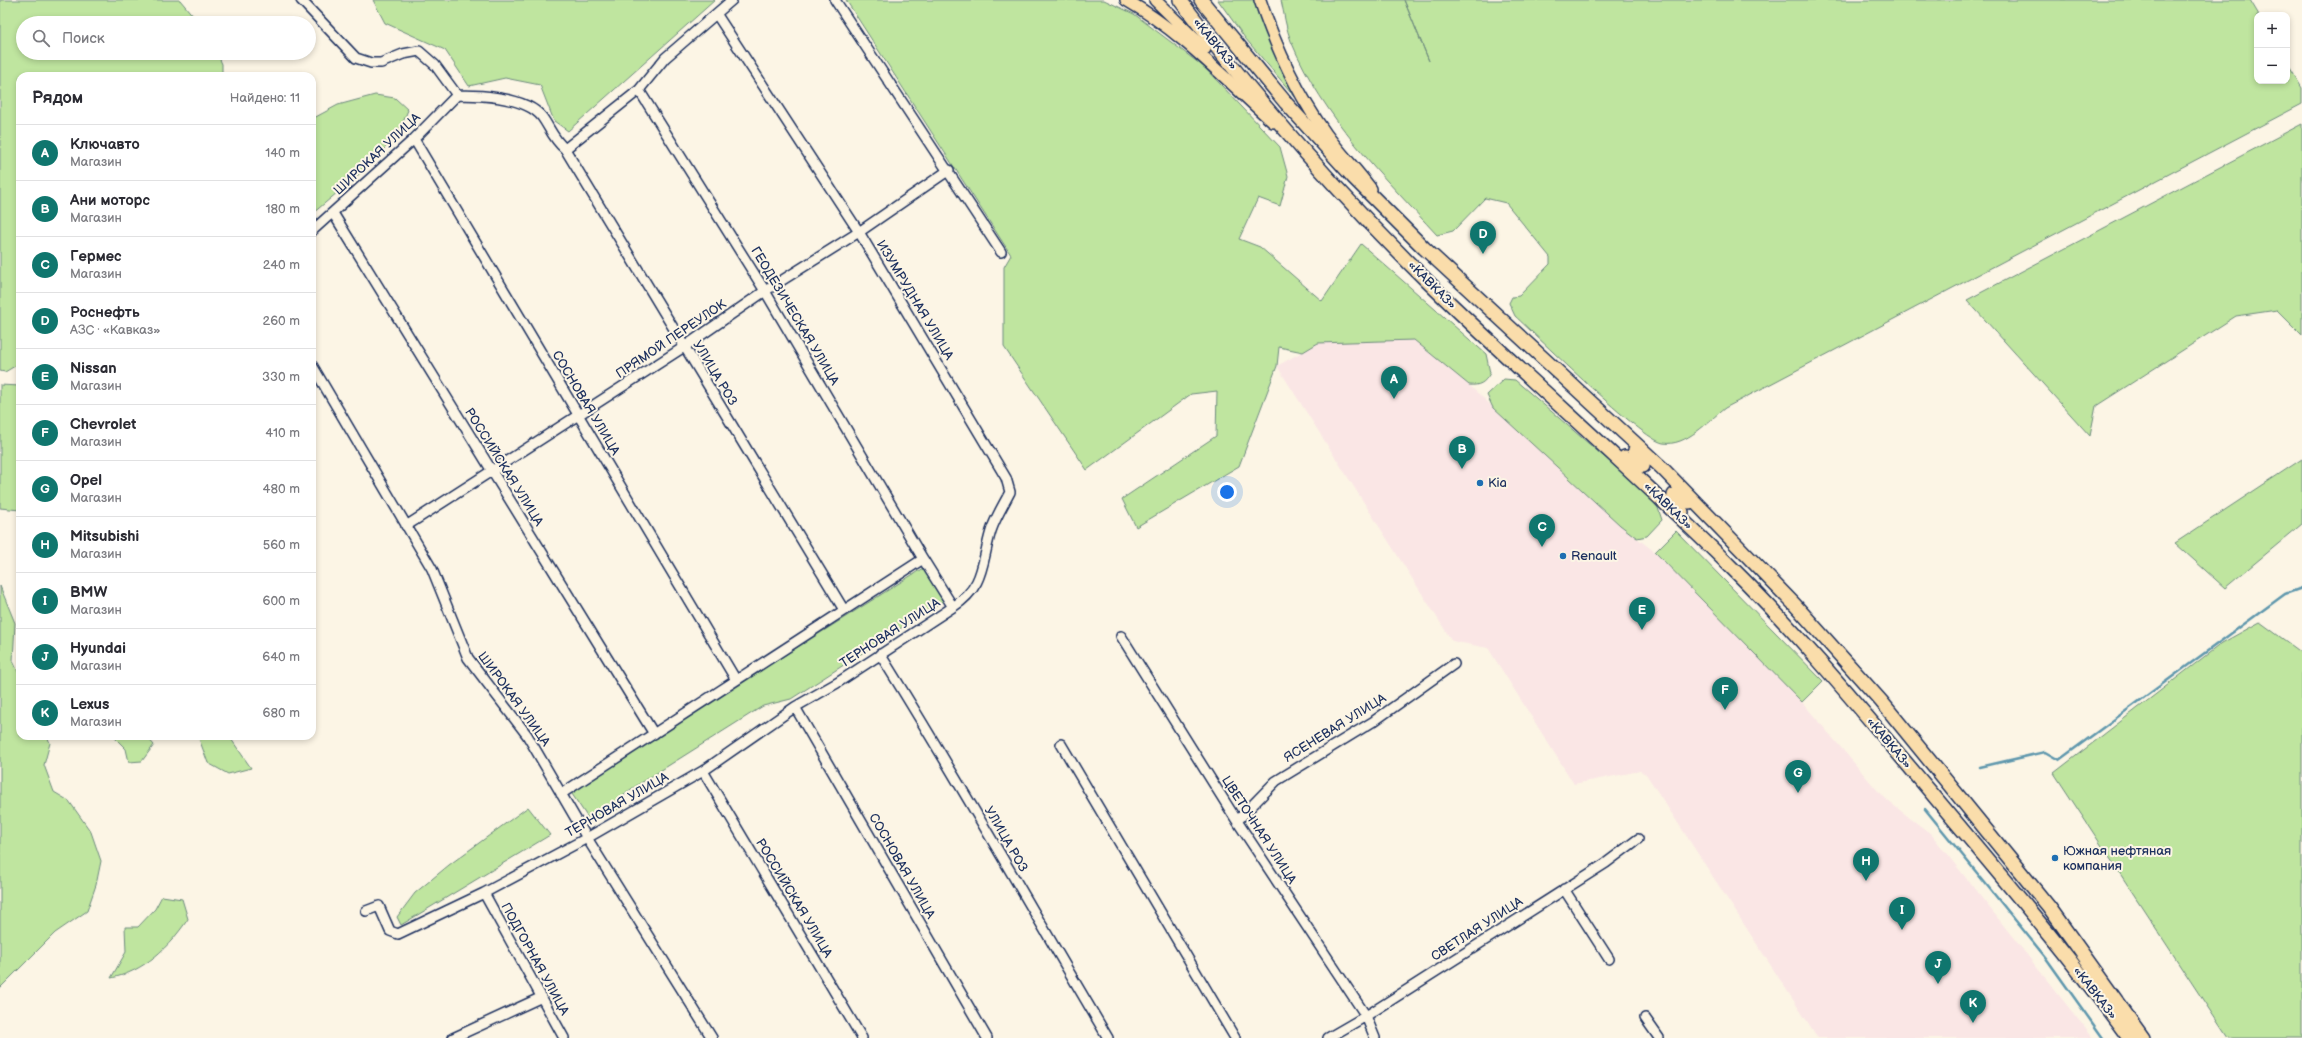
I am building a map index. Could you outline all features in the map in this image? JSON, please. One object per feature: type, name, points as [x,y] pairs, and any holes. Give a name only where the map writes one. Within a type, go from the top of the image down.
[{"type":"highway","name":"«КАВКАЗ»","points":[[1180,0],[1298,146],[1424,278],[1566,410],[1731,567],[1839,683],[2027,907],[2129,1038]]},
{"type":"highway","name":"«КАВКАЗ»","points":[[1201,0],[1286,103],[1393,218],[1531,348],[1662,468],[1795,605],[1871,690],[1958,794],[2049,907],[2143,1038]]},
{"type":"highway","points":[[1531,348],[1551,372],[1641,455],[1644,464],[1640,467],[1634,464],[1590,426],[1566,410]]},
{"type":"highway","points":[[1731,567],[1723,554],[1676,505],[1673,500],[1674,495],[1682,494],[1710,523],[1736,543]]},
{"type":"main road","points":[[1126,0],[1152,15],[1186,41],[1298,146]]},
{"type":"main road","points":[[1155,0],[1298,146]]},
{"type":"main road","points":[[1260,0],[1272,36],[1307,105],[1327,135],[1359,173],[1393,218]]},
{"type":"street","points":[[301,0],[356,58],[371,63],[380,63],[403,54],[419,51],[435,65],[457,95]]},
{"type":"street","points":[[565,149],[639,90],[665,58],[717,15],[732,0]]},
{"type":"street","points":[[835,0],[949,170],[1001,252]]},
{"type":"street","name":"ИЗУМРУДНАЯ УЛИЦА","points":[[717,15],[859,232],[1006,478],[1010,492],[991,529],[978,582],[967,598],[953,607]]},
{"type":"street","name":"ГЕОДЕЗИЧЕСКАЯ УЛИЦА","points":[[639,90],[765,291],[924,559]]},
{"type":"street","name":"ШИРОКАЯ УЛИЦА","points":[[316,228],[333,214],[414,139],[457,95]]},
{"type":"street","name":"УЛИЦА РОЗ","points":[[457,95],[501,98],[529,106],[541,116],[554,139],[565,149],[844,610]]},
{"type":"street","name":"СОСНОВАЯ УЛИЦА","points":[[414,139],[736,680]]},
{"type":"street","name":"ПРЯМОЙ ПЕРЕУЛОК","points":[[406,526],[684,347],[765,291],[859,232],[949,170]]},
{"type":"street","name":"РОССИЙСКАЯ УЛИЦА","points":[[333,214],[654,734]]},
{"type":"street","name":"ШИРОКАЯ УЛИЦА","points":[[316,372],[432,569],[468,658],[527,735],[587,838],[712,1038]]},
{"type":"street","points":[[561,794],[924,559]]},
{"type":"street","name":"ТЕРНОВАЯ УЛИЦА","points":[[366,911],[379,906],[390,931],[398,934],[484,893],[587,838],[703,770],[795,707],[953,607],[924,559]]},
{"type":"street","name":"ЦВЕТОЧНАЯ УЛИЦА","points":[[1120,636],[1237,821],[1366,1016],[1375,1038]]},
{"type":"street","name":"УЛИЦА РОЗ","points":[[880,654],[943,755],[1003,862],[1108,1038]]},
{"type":"street","name":"ЯСЕНЕВАЯ УЛИЦА","points":[[1237,821],[1276,781],[1374,721],[1454,664]]},
{"type":"street","name":"СОСНОВАЯ УЛИЦА","points":[[795,707],[987,1038]]},
{"type":"street","points":[[1061,744],[1235,1038]]},
{"type":"street","name":"РОССИЙСКАЯ УЛИЦА","points":[[703,770],[862,1038]]},
{"type":"street","name":"СВЕТЛАЯ УЛИЦА","points":[[1328,1038],[1366,1016],[1606,863],[1638,839]]},
{"type":"street","points":[[1564,889],[1609,959]]},
{"type":"street","name":"ПОДГОРНАЯ УЛИЦА","points":[[484,893],[564,1038]]},
{"type":"street","points":[[453,1038],[542,997]]},
{"type":"street","points":[[1645,1018],[1659,1038]]},
{"type":"shaded area","points":[[1414,339],[1469,385],[1620,525],[1655,552],[1802,702],[1884,798],[1931,834],[2093,1038],[1818,1038],[1646,774],[1640,771],[1574,784],[1488,648],[1452,641],[1277,366],[1318,343]]},
{"type":"green space","points":[[0,0],[180,0],[193,16],[16,16],[16,60],[220,60],[222,72],[16,72],[16,365],[5,372],[0,371]]},
{"type":"green space","points":[[373,0],[715,0],[568,131],[554,121],[540,85],[505,78],[469,86],[445,50],[385,23]]},
{"type":"green space","points":[[846,0],[1104,0],[1134,14],[1204,67],[1280,147],[1288,176],[1280,206],[1258,198],[1239,239],[1260,247],[1322,301],[1361,244],[1486,354],[1490,373],[1481,383],[1469,385],[1414,340],[1318,343],[1303,352],[1279,347],[1277,366],[1239,466],[1136,527],[1122,499],[1216,436],[1217,391],[1191,394],[1087,470],[1004,347],[1004,267],[1011,255]]},
{"type":"green space","points":[[1218,0],[1256,0],[1263,27],[1296,98],[1245,38]]},
{"type":"green space","points":[[1281,0],[2250,0],[2257,12],[2254,12],[2254,84],[2290,84],[2290,68],[2302,88],[2302,104],[1725,408],[1704,426],[1688,437],[1672,443],[1663,443],[1651,437],[1613,407],[1515,316],[1509,303],[1512,297],[1519,296],[1550,264],[1550,257],[1506,203],[1485,198],[1453,231],[1437,235],[1375,168],[1337,120],[1304,69],[1286,26]]},
{"type":"green space","points":[[375,95],[395,98],[408,110],[399,132],[370,165],[316,211],[316,117],[338,105]]},
{"type":"green space","points":[[2302,124],[2302,335],[2277,310],[2236,316],[2096,406],[2090,436],[1967,300]]},
{"type":"green space","points":[[1504,379],[1515,380],[1647,494],[1658,508],[1662,520],[1647,536],[1637,538],[1620,525],[1493,408],[1487,395]]},
{"type":"green space","points":[[0,385],[16,386],[16,510],[0,508]]},
{"type":"green space","points":[[2302,459],[2302,524],[2225,588],[2175,543]]},
{"type":"green space","points":[[1676,531],[1823,681],[1802,702],[1655,552]]},
{"type":"green space","points":[[923,568],[943,601],[791,699],[763,706],[625,793],[620,808],[590,821],[570,791]]},
{"type":"green space","points":[[0,586],[15,623],[13,661],[16,667],[16,740],[49,740],[50,743],[44,765],[54,792],[69,801],[91,832],[101,861],[96,885],[87,911],[55,933],[0,988]]},
{"type":"green space","points":[[2260,622],[2302,653],[2302,1038],[2228,1038],[2054,773],[2222,643]]},
{"type":"green space","points":[[117,740],[150,740],[154,745],[142,761],[129,762],[126,749]]},
{"type":"green space","points":[[199,740],[232,740],[251,768],[228,774],[208,763]]},
{"type":"green space","points":[[528,807],[550,835],[401,925],[397,917],[415,893],[449,865]]},
{"type":"green space","points":[[162,896],[182,899],[188,919],[173,939],[145,964],[123,975],[111,978],[126,952],[125,927],[138,927],[155,909]]},
{"type":"waterway","points":[[1980,767],[2045,752],[2059,760],[2285,594],[2302,588]]},
{"type":"waterway","points":[[1925,809],[2046,958],[2103,1038]]},
{"type":"place","name":"Роснефть","points":[[1483,254]]},
{"type":"place","name":"Ключавто","points":[[1394,399]]},
{"type":"place","name":"Ани моторс","points":[[1462,469]]},
{"type":"place","name":"Kia","points":[[1480,483]]},
{"type":"place","name":"Гермес","points":[[1542,547]]},
{"type":"place","name":"Renault","points":[[1563,556]]},
{"type":"place","name":"Nissan","points":[[1642,630]]},
{"type":"place","name":"Chevrolet","points":[[1725,710]]},
{"type":"place","name":"Opel","points":[[1798,793]]},
{"type":"place","name":"Южная нефтяная компания","points":[[2055,858]]},
{"type":"place","name":"Mitsubishi","points":[[1866,881]]},
{"type":"place","name":"BMW","points":[[1902,930]]},
{"type":"place","name":"Hyundai","points":[[1938,984]]},
{"type":"place","name":"Lexus","points":[[1973,1023]]}]
